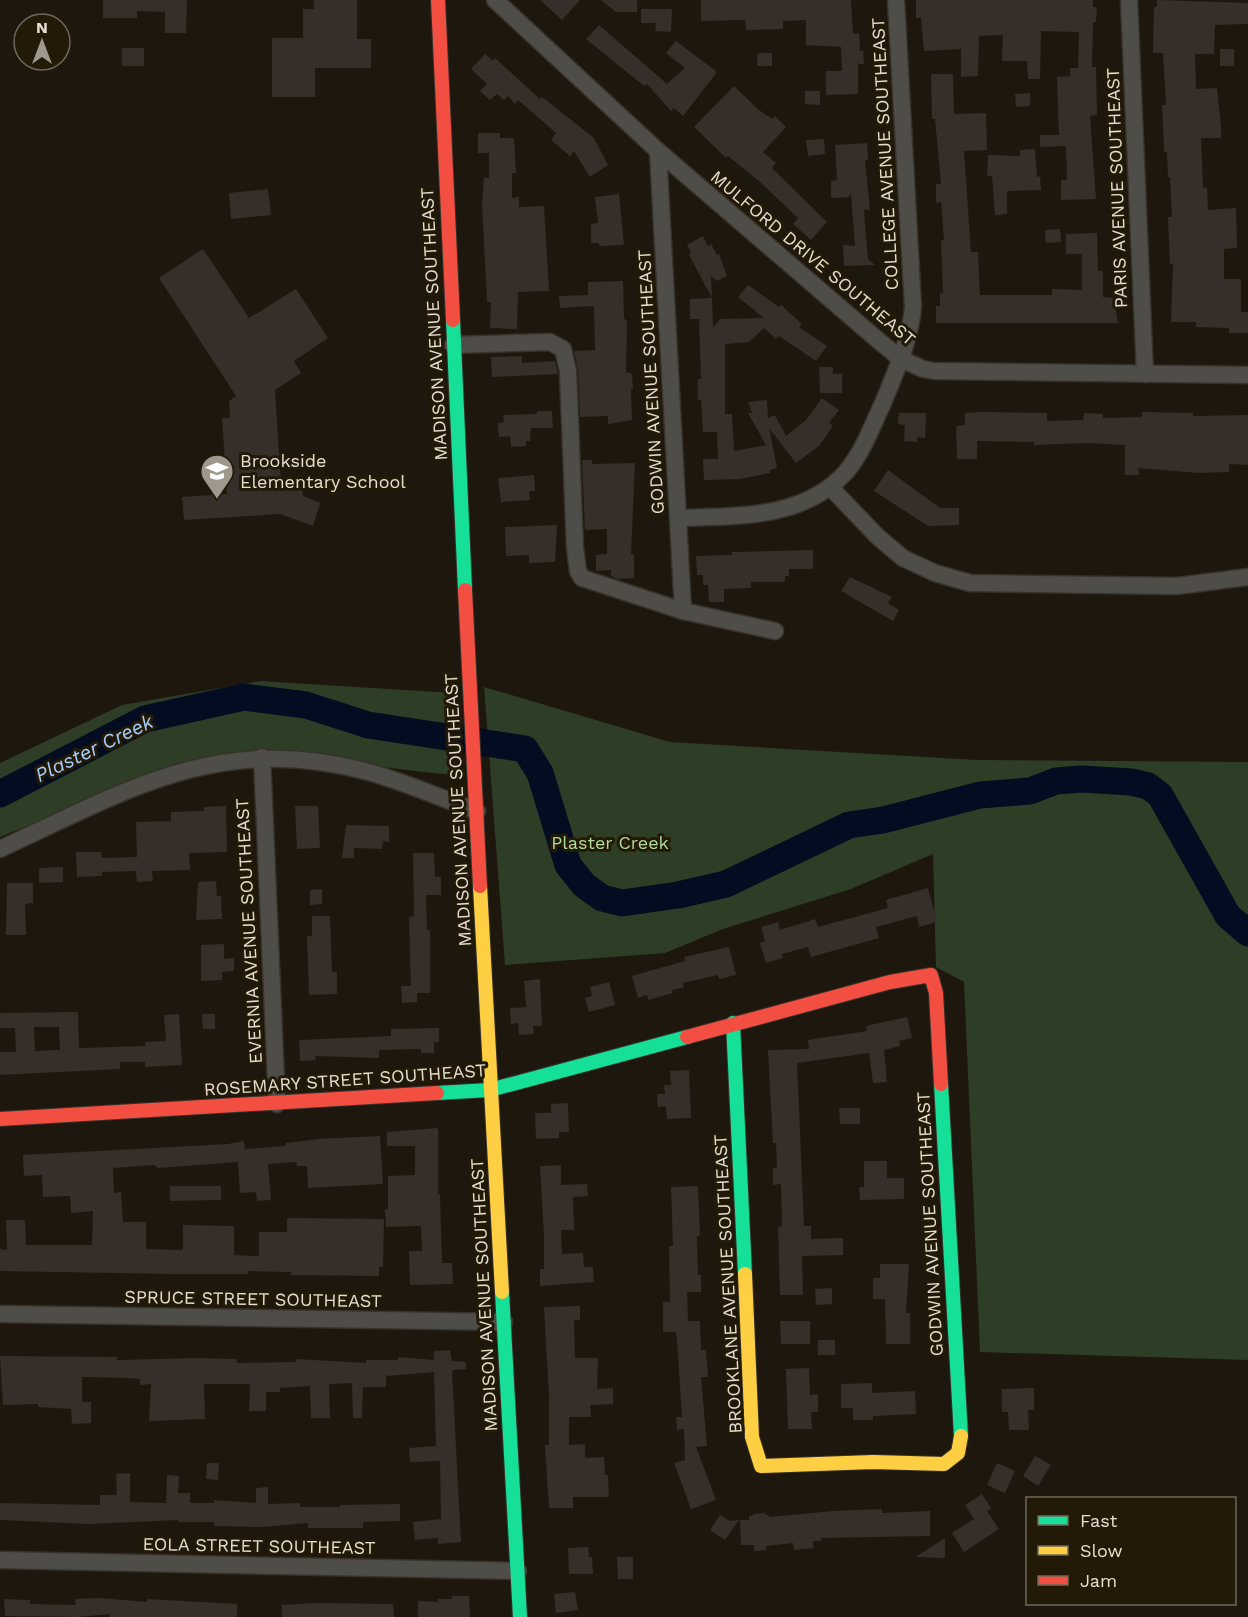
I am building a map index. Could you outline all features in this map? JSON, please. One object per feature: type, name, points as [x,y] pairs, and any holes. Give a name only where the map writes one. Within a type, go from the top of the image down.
[{"type":"street","name":"MADISON AVENUE SOUTHEAST","points":[[438,0],[470,702],[520,1617]]},
{"type":"street","name":"MULFORD DRIVE SOUTHEAST","points":[[495,0],[658,151],[901,359],[923,369],[934,370],[1248,375]]},
{"type":"street","name":"COLLEGE AVENUE SOUTHEAST","points":[[679,518],[730,516],[785,508],[809,500],[830,487],[847,471],[865,442],[901,359],[910,331],[913,307],[896,0]]},
{"type":"street","name":"PARIS AVENUE SOUTHEAST","points":[[1129,0],[1145,374]]},
{"type":"street","name":"GODWIN AVENUE SOUTHEAST","points":[[658,151],[679,518],[682,610]]},
{"type":"street","points":[[453,345],[550,342],[563,349],[568,371],[578,571],[582,578],[682,610],[776,631]]},
{"type":"street","points":[[830,487],[878,537],[903,558],[935,573],[970,582],[1177,586],[1248,577]]},
{"type":"street","points":[[0,849],[144,782],[194,768],[262,757],[319,762],[366,771],[477,811]]},
{"type":"street","name":"EVERNIA AVENUE SOUTHEAST","points":[[262,757],[277,1104]]},
{"type":"street","name":"GODWIN AVENUE SOUTHEAST","points":[[931,975],[936,993],[961,1434],[958,1454],[944,1464]]},
{"type":"street","name":"ROSEMARY STREET SOUTHEAST","points":[[0,1119],[490,1090],[890,982],[931,975]]},
{"type":"street","name":"BROOKLANE AVENUE SOUTHEAST","points":[[733,1023],[752,1437],[761,1466],[873,1462],[944,1464]]},
{"type":"street","name":"SPRUCE STREET SOUTHEAST","points":[[0,1314],[504,1322]]},
{"type":"street","name":"EOLA STREET SOUTHEAST","points":[[0,1560],[518,1570]]},
{"type":"green space","name":"Plaster Creek","points":[[260,681],[453,693],[455,775],[387,768],[298,754],[250,753],[183,765],[152,775],[0,837],[0,763],[122,705]]},
{"type":"green space","name":"Plaster Creek","points":[[484,687],[670,742],[977,760],[1248,762],[1248,1360],[980,1352],[964,982],[936,967],[933,854],[851,889],[723,929],[665,953],[505,965]]},
{"type":"building","points":[[103,0],[187,0],[186,33],[165,33],[165,12],[137,11],[137,18],[103,18]]},
{"type":"building","points":[[314,0],[357,0],[357,39],[371,39],[371,68],[315,68],[315,97],[272,97],[272,38],[303,38],[303,9],[314,9]]},
{"type":"building","points":[[540,0],[580,0],[562,20]]},
{"type":"building","points":[[601,0],[637,0],[637,12],[616,12]]},
{"type":"building","points":[[701,0],[851,0],[853,34],[859,33],[860,51],[863,51],[864,64],[858,64],[858,94],[826,95],[826,71],[842,71],[841,47],[806,45],[806,20],[783,21],[783,29],[746,30],[745,20],[701,21]]},
{"type":"building","points":[[916,0],[1093,0],[1093,7],[1097,7],[1096,22],[1093,22],[1092,67],[1096,67],[1097,115],[1090,116],[1096,199],[1061,200],[1061,180],[1067,180],[1066,146],[1040,147],[1040,135],[1059,135],[1057,77],[1070,76],[1070,68],[1078,68],[1079,32],[1041,31],[1040,79],[1028,79],[1027,61],[1002,61],[1003,35],[979,36],[978,76],[961,77],[961,49],[924,51],[921,18],[916,18]]},
{"type":"building","points":[[1157,0],[1248,3],[1248,24],[1215,25],[1214,54],[1195,54],[1196,89],[1217,88],[1221,126],[1221,138],[1201,138],[1203,188],[1207,188],[1208,210],[1236,208],[1237,248],[1224,249],[1224,279],[1241,279],[1241,312],[1248,312],[1248,333],[1229,333],[1229,328],[1196,327],[1196,322],[1171,322],[1173,264],[1170,264],[1168,217],[1172,217],[1167,152],[1164,152],[1162,105],[1166,105],[1163,53],[1153,53],[1154,7],[1157,7]]},
{"type":"building","points":[[641,9],[672,9],[671,32],[655,31],[656,23],[641,23]]},
{"type":"building","points":[[599,25],[667,84],[685,68],[666,53],[676,41],[717,72],[683,116],[674,108],[671,111],[647,84],[644,86],[586,39]]},
{"type":"building","points":[[122,48],[144,48],[144,66],[122,66]]},
{"type":"building","points":[[1220,49],[1234,49],[1234,66],[1220,66]]},
{"type":"building","points":[[758,53],[772,53],[772,66],[757,66]]},
{"type":"building","points":[[485,54],[493,61],[495,58],[540,99],[542,97],[594,138],[608,165],[590,177],[574,151],[570,156],[551,140],[556,133],[518,100],[515,104],[508,96],[504,100],[497,94],[490,100],[480,91],[487,84],[471,69]]},
{"type":"building","points":[[931,74],[953,74],[954,114],[986,113],[987,150],[964,151],[971,252],[978,252],[980,295],[1052,295],[1052,289],[1082,290],[1082,254],[1066,254],[1066,234],[1097,233],[1098,271],[1103,271],[1103,297],[1114,298],[1118,323],[936,323],[936,306],[940,306],[940,293],[943,293],[941,240],[944,240],[941,202],[936,203],[936,184],[941,184],[935,119],[932,119]]},
{"type":"building","points":[[734,86],[759,110],[772,119],[775,116],[786,127],[763,152],[776,163],[772,168],[827,222],[811,240],[793,224],[798,218],[760,182],[728,156],[726,158],[694,127]]},
{"type":"building","points":[[805,91],[820,91],[820,105],[805,104]]},
{"type":"building","points":[[1030,93],[1030,106],[1016,107],[1015,94]]},
{"type":"building","points":[[478,133],[500,133],[500,138],[514,138],[516,173],[512,173],[512,198],[519,197],[519,207],[544,206],[549,291],[518,292],[517,329],[490,328],[491,302],[487,302],[482,204],[484,178],[489,178],[489,153],[478,153]]},
{"type":"building","points":[[824,139],[825,154],[808,156],[806,140]]},
{"type":"building","points":[[867,143],[868,160],[865,161],[870,210],[864,210],[868,259],[875,265],[844,266],[843,245],[855,246],[851,194],[849,197],[831,198],[831,181],[837,180],[835,145]]},
{"type":"building","points":[[1035,149],[1037,177],[1040,176],[1041,190],[1007,191],[1007,214],[995,215],[992,176],[987,176],[988,155],[1020,156],[1020,150]]},
{"type":"building","points":[[268,189],[271,215],[231,219],[229,193]]},
{"type":"building","points":[[619,194],[624,245],[599,246],[599,243],[591,243],[591,224],[598,223],[595,197]]},
{"type":"building","points":[[1060,229],[1061,242],[1046,243],[1045,230]]},
{"type":"building","points":[[703,236],[708,246],[711,244],[717,255],[719,254],[727,276],[717,281],[711,276],[712,298],[689,255],[691,253],[687,245]]},
{"type":"building","points":[[203,249],[249,318],[296,289],[328,338],[294,361],[301,373],[275,390],[281,484],[302,483],[303,496],[320,503],[313,526],[280,514],[184,520],[182,497],[227,494],[222,418],[230,418],[229,401],[236,396],[159,278]]},
{"type":"building","points":[[623,281],[624,318],[627,322],[626,372],[632,374],[633,389],[631,389],[632,420],[608,424],[608,416],[580,417],[578,370],[574,351],[595,350],[594,306],[560,308],[559,296],[588,295],[588,282]]},
{"type":"building","points":[[748,285],[779,307],[781,305],[802,324],[799,327],[827,346],[816,361],[779,336],[776,339],[764,328],[749,342],[725,344],[725,414],[732,414],[734,451],[766,445],[748,413],[752,413],[748,402],[767,400],[768,418],[775,415],[786,436],[806,420],[822,398],[839,410],[829,423],[833,426],[819,446],[796,463],[769,428],[777,468],[770,470],[770,473],[740,479],[704,480],[703,459],[718,459],[717,432],[703,432],[701,400],[698,400],[698,379],[701,379],[699,319],[690,319],[690,299],[712,298],[713,328],[720,319],[764,318],[738,297]]},
{"type":"building","points":[[522,356],[522,363],[555,361],[558,374],[492,377],[491,357]]},
{"type":"building","points":[[819,367],[833,367],[833,374],[842,373],[842,393],[820,393]]},
{"type":"building","points":[[537,411],[552,411],[553,428],[531,428],[530,441],[526,441],[526,446],[511,447],[510,436],[499,437],[498,423],[504,422],[503,415],[537,414]]},
{"type":"building","points":[[1142,412],[1193,413],[1193,416],[1248,415],[1248,465],[1229,464],[1229,472],[1198,473],[1138,468],[1139,475],[1125,475],[1125,445],[1087,443],[1034,445],[1034,442],[977,441],[977,459],[957,459],[956,426],[965,425],[965,413],[1047,413],[1047,421],[1083,420],[1084,413],[1103,414],[1103,418],[1142,417]]},
{"type":"building","points":[[899,413],[926,413],[925,438],[917,437],[917,442],[904,441],[905,425],[898,424]]},
{"type":"building","points":[[582,460],[592,460],[592,464],[635,463],[631,554],[634,554],[634,578],[618,579],[611,576],[611,570],[596,571],[596,555],[607,554],[607,529],[585,530]]},
{"type":"building","points":[[888,470],[940,508],[959,508],[959,525],[928,526],[874,491]]},
{"type":"building","points":[[534,475],[535,491],[529,491],[530,500],[501,502],[498,478]]},
{"type":"building","points":[[557,525],[555,562],[529,563],[529,555],[506,556],[505,527]]},
{"type":"building","points":[[813,550],[813,569],[789,569],[789,576],[785,576],[785,582],[751,582],[751,588],[724,589],[724,602],[709,602],[708,585],[703,585],[703,575],[697,575],[696,556],[732,555],[732,552]]},
{"type":"building","points":[[850,577],[892,597],[888,603],[899,610],[893,621],[841,591]]},
{"type":"building","points":[[226,806],[227,852],[189,853],[190,870],[152,871],[153,881],[137,882],[136,871],[102,872],[102,876],[77,877],[76,852],[101,852],[102,858],[137,857],[136,822],[171,821],[171,812],[204,811],[204,807]]},
{"type":"building","points":[[295,806],[318,806],[320,848],[297,849]]},
{"type":"building","points":[[346,825],[389,826],[389,842],[383,841],[382,849],[354,848],[354,858],[342,858]]},
{"type":"building","points":[[413,853],[434,853],[435,877],[441,877],[441,895],[426,895],[427,930],[430,930],[430,993],[417,993],[417,1002],[402,1003],[401,986],[411,986],[409,917],[414,916]]},
{"type":"building","points":[[63,867],[63,882],[39,883],[39,868]]},
{"type":"building","points":[[216,881],[217,896],[221,896],[222,919],[196,920],[198,882]]},
{"type":"building","points":[[7,883],[33,883],[33,903],[25,904],[26,935],[6,935]]},
{"type":"building","points":[[928,888],[937,922],[919,927],[917,916],[876,927],[879,938],[811,957],[808,947],[782,954],[783,958],[766,963],[760,943],[765,941],[761,927],[778,922],[780,930],[815,919],[818,927],[888,908],[886,900]]},
{"type":"building","points":[[322,889],[322,904],[310,905],[310,890]]},
{"type":"building","points":[[312,916],[330,916],[332,972],[337,972],[337,994],[309,995],[307,936],[312,936]]},
{"type":"building","points":[[224,944],[224,959],[234,958],[234,971],[222,972],[222,980],[201,981],[201,945]]},
{"type":"building","points":[[729,947],[736,975],[719,979],[718,975],[683,983],[684,987],[672,990],[673,993],[648,1000],[647,995],[638,998],[632,976],[685,961],[684,957]]},
{"type":"building","points":[[540,979],[542,1026],[533,1026],[534,1034],[519,1035],[518,1023],[511,1024],[510,1008],[526,1007],[524,981]]},
{"type":"building","points":[[609,982],[615,1005],[589,1012],[585,998],[592,996],[590,987]]},
{"type":"building","points":[[78,1012],[79,1048],[145,1046],[145,1042],[166,1041],[164,1015],[179,1014],[182,1065],[145,1067],[145,1062],[120,1062],[120,1069],[0,1075],[0,1052],[16,1052],[15,1028],[0,1028],[0,1013]],"holes":[[[34,1027],[59,1027],[60,1050],[35,1051]]]},
{"type":"building","points":[[202,1014],[215,1014],[215,1029],[203,1029]]},
{"type":"building","points":[[907,1017],[912,1038],[899,1041],[900,1046],[884,1050],[887,1082],[873,1083],[869,1053],[797,1063],[804,1226],[811,1226],[811,1239],[843,1238],[843,1255],[802,1256],[803,1295],[780,1295],[778,1227],[782,1226],[781,1184],[773,1185],[773,1168],[777,1168],[776,1143],[773,1143],[768,1050],[809,1049],[808,1040],[867,1031],[866,1026]]},
{"type":"building","points":[[439,1028],[439,1042],[434,1042],[434,1053],[421,1053],[421,1049],[379,1050],[379,1058],[315,1056],[316,1060],[300,1061],[299,1040],[391,1036],[391,1029]]},
{"type":"building","points":[[689,1070],[691,1118],[667,1119],[666,1106],[658,1107],[657,1094],[665,1094],[664,1085],[671,1085],[670,1071]]},
{"type":"building","points":[[568,1103],[569,1132],[559,1132],[559,1138],[536,1139],[535,1113],[551,1113],[551,1104]]},
{"type":"building","points":[[839,1108],[860,1108],[860,1124],[840,1124]]},
{"type":"building","points":[[438,1128],[438,1195],[440,1194],[442,1263],[452,1263],[453,1284],[410,1285],[409,1251],[422,1251],[421,1226],[386,1227],[385,1209],[388,1209],[388,1176],[415,1175],[415,1146],[387,1146],[387,1132]]},
{"type":"building","points":[[380,1136],[383,1184],[308,1188],[307,1166],[297,1166],[296,1162],[268,1164],[271,1200],[257,1201],[256,1192],[240,1193],[238,1162],[158,1168],[154,1165],[113,1168],[114,1193],[121,1192],[123,1222],[146,1222],[146,1249],[183,1250],[183,1225],[234,1226],[234,1255],[259,1256],[259,1232],[287,1232],[287,1218],[384,1219],[383,1267],[379,1267],[379,1276],[291,1275],[291,1272],[248,1271],[248,1274],[171,1274],[0,1271],[0,1249],[7,1250],[6,1220],[25,1220],[26,1245],[92,1245],[93,1211],[71,1213],[70,1196],[43,1197],[42,1175],[24,1176],[23,1155],[228,1144],[244,1141],[245,1149],[286,1146],[286,1143],[318,1139]]},
{"type":"building","points":[[864,1161],[887,1161],[887,1178],[904,1178],[904,1199],[860,1200],[859,1187],[864,1187]]},
{"type":"building","points":[[561,1165],[561,1185],[587,1184],[588,1196],[573,1197],[574,1230],[561,1230],[562,1254],[583,1253],[584,1267],[593,1267],[594,1282],[540,1286],[540,1269],[544,1269],[544,1237],[540,1166]]},
{"type":"building","points":[[170,1186],[221,1186],[221,1200],[170,1201]]},
{"type":"building","points":[[698,1186],[700,1236],[697,1236],[698,1275],[701,1275],[701,1292],[687,1292],[688,1321],[700,1321],[701,1350],[706,1350],[708,1377],[701,1377],[707,1446],[696,1447],[716,1500],[691,1509],[674,1463],[685,1460],[684,1429],[677,1430],[676,1417],[682,1417],[676,1332],[663,1332],[663,1302],[670,1302],[669,1246],[673,1246],[671,1187]]},
{"type":"building","points":[[880,1264],[909,1264],[906,1313],[910,1313],[910,1344],[886,1344],[885,1299],[873,1299],[873,1278],[880,1278]]},
{"type":"building","points":[[832,1288],[832,1304],[816,1305],[815,1289]]},
{"type":"building","points":[[580,1306],[580,1320],[574,1320],[575,1358],[598,1358],[597,1389],[613,1388],[613,1404],[590,1405],[591,1417],[569,1417],[569,1445],[585,1444],[585,1458],[604,1457],[609,1497],[573,1497],[573,1508],[549,1508],[545,1445],[549,1445],[549,1397],[544,1307]]},
{"type":"building","points":[[780,1321],[810,1321],[810,1344],[781,1344]]},
{"type":"building","points":[[818,1340],[835,1340],[835,1355],[818,1355]]},
{"type":"building","points":[[450,1350],[452,1361],[466,1362],[466,1369],[452,1372],[461,1542],[438,1544],[438,1538],[415,1540],[413,1522],[441,1519],[440,1461],[410,1462],[409,1448],[436,1446],[434,1372],[386,1376],[386,1387],[363,1387],[362,1418],[353,1418],[352,1383],[329,1384],[330,1418],[311,1418],[310,1386],[280,1388],[280,1392],[266,1392],[266,1411],[249,1411],[250,1384],[204,1384],[205,1419],[149,1421],[151,1384],[140,1385],[140,1379],[128,1378],[82,1377],[82,1402],[91,1402],[91,1423],[72,1424],[71,1409],[38,1407],[38,1404],[3,1405],[0,1356],[117,1357],[117,1360],[237,1359],[237,1363],[296,1362],[296,1359],[366,1363],[366,1360],[398,1360],[398,1357],[434,1360],[434,1351]]},
{"type":"building","points":[[809,1368],[810,1395],[818,1394],[818,1412],[811,1412],[812,1429],[788,1429],[786,1369]]},
{"type":"building","points":[[872,1383],[872,1393],[915,1391],[916,1414],[873,1416],[873,1420],[853,1420],[853,1408],[841,1408],[841,1384]]},
{"type":"building","points":[[1034,1388],[1034,1410],[1028,1410],[1029,1430],[1009,1430],[1008,1412],[1002,1412],[1002,1389]]},
{"type":"building","points":[[1035,1456],[1051,1465],[1038,1486],[1023,1476]]},
{"type":"building","points":[[207,1463],[219,1463],[218,1480],[206,1479]]},
{"type":"building","points":[[997,1463],[1015,1471],[1005,1493],[987,1485]]},
{"type":"building","points":[[130,1473],[130,1502],[166,1503],[167,1475],[179,1476],[178,1493],[190,1493],[190,1503],[214,1503],[214,1500],[256,1503],[256,1488],[268,1487],[268,1504],[300,1503],[300,1507],[340,1507],[340,1505],[400,1504],[400,1521],[363,1522],[363,1528],[308,1528],[308,1523],[262,1527],[214,1526],[214,1522],[178,1522],[178,1520],[89,1524],[0,1520],[0,1503],[100,1505],[100,1495],[117,1495],[116,1474]]},
{"type":"building","points":[[982,1494],[991,1508],[987,1511],[999,1529],[964,1552],[952,1533],[974,1519],[965,1505]]},
{"type":"building","points":[[882,1509],[882,1513],[930,1511],[930,1536],[821,1538],[821,1541],[813,1541],[814,1548],[794,1550],[793,1543],[766,1546],[766,1550],[754,1551],[754,1545],[741,1545],[740,1520],[749,1520],[749,1516],[753,1514],[764,1513],[770,1517]]},
{"type":"building","points":[[720,1515],[729,1521],[739,1520],[725,1540],[710,1530]]},
{"type":"building","points":[[945,1538],[945,1558],[915,1557]]},
{"type":"building","points":[[588,1547],[589,1557],[592,1557],[593,1574],[569,1574],[568,1548]]},
{"type":"building","points":[[617,1557],[633,1557],[633,1579],[618,1579]]},
{"type":"building","points":[[575,1592],[578,1610],[556,1613],[554,1594]]},
{"type":"building","points":[[452,1596],[469,1596],[470,1617],[418,1617],[418,1601],[438,1602],[438,1599],[452,1599]]},
{"type":"building","points":[[100,1598],[147,1602],[147,1599],[237,1604],[237,1617],[110,1617],[110,1614],[78,1617],[5,1616],[4,1599],[30,1600],[30,1604],[76,1605],[75,1599]]},
{"type":"building","points":[[393,1604],[394,1617],[282,1617],[282,1605]]},
{"type":"waterway","name":"Plaster Creek","points":[[0,794],[145,719],[244,697],[306,705],[368,725],[525,749],[540,773],[568,865],[584,885],[602,898],[622,903],[678,895],[726,884],[849,825],[883,820],[980,795],[1030,791],[1056,781],[1082,779],[1131,782],[1148,786],[1160,795],[1228,916],[1248,933]]},
{"type":"traffic: fast","points":[[453,320],[465,590]]},
{"type":"traffic: fast","points":[[733,1023],[745,1274]]},
{"type":"traffic: fast","points":[[437,1093],[490,1090],[687,1037]]},
{"type":"traffic: fast","points":[[941,1084],[961,1436]]},
{"type":"traffic: fast","points":[[502,1292],[520,1617]]},
{"type":"traffic: slow","points":[[480,886],[502,1292]]},
{"type":"traffic: slow","points":[[745,1274],[752,1437],[761,1466],[873,1462],[944,1464],[958,1453],[961,1436]]},
{"type":"traffic: jam","points":[[438,0],[453,320]]},
{"type":"traffic: jam","points":[[465,590],[480,886]]},
{"type":"traffic: jam","points":[[687,1037],[890,982],[931,975],[936,993],[941,1084]]},
{"type":"traffic: jam","points":[[0,1119],[437,1093]]},
{"type":"place","name":"Brookside Elementary School","points":[[217,500]]}]
